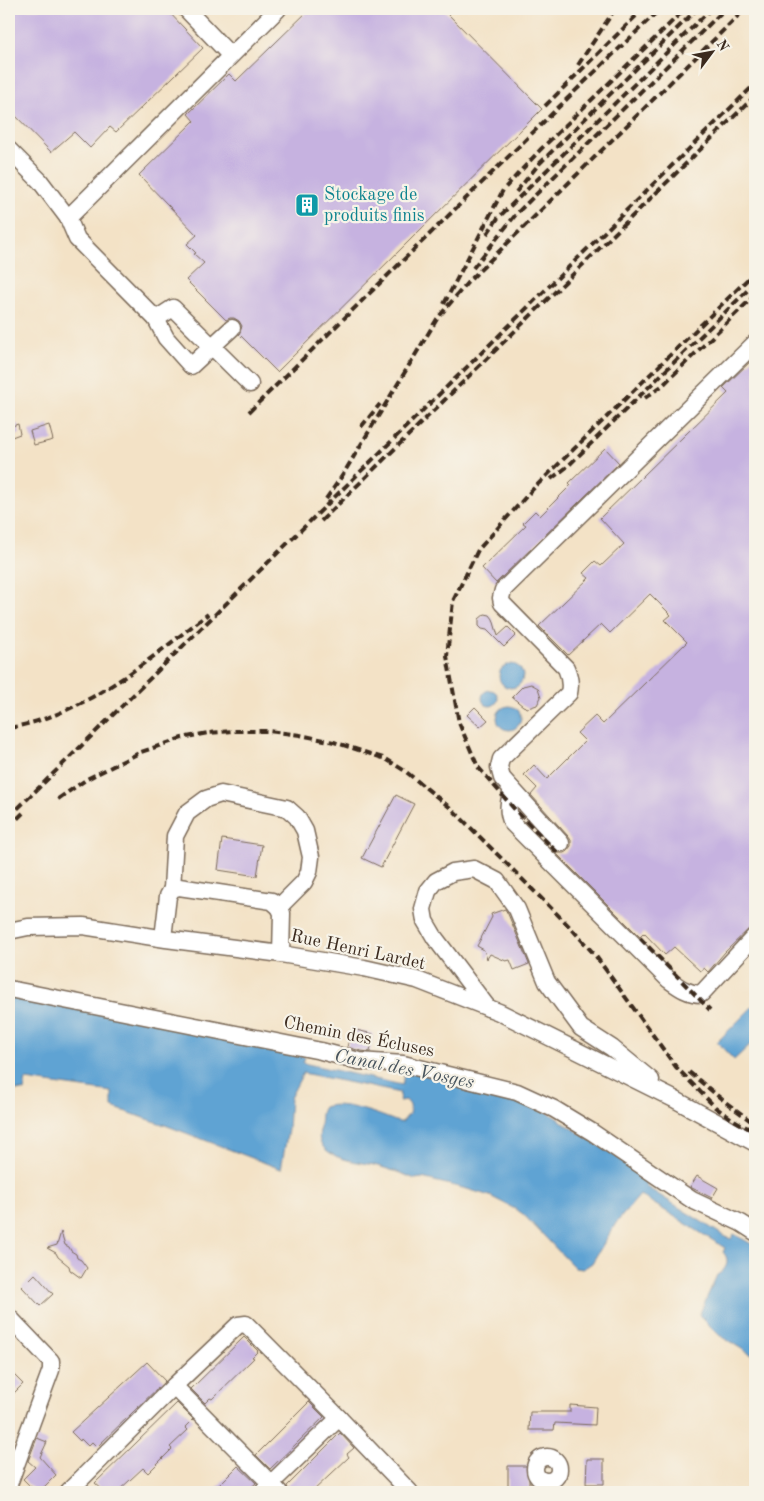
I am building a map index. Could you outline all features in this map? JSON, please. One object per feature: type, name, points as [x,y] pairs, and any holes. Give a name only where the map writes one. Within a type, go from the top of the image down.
[{"type":"street","points":[[186,9],[230,55]]},
{"type":"street","points":[[68,218],[278,9]]},
{"type":"street","points":[[9,150],[40,181],[68,218],[77,239],[156,320],[166,338],[191,366],[232,328]]},
{"type":"street","points":[[156,320],[173,308],[250,384]]},
{"type":"street","points":[[561,843],[502,778],[499,767],[501,759],[569,693],[571,686],[570,676],[566,668],[502,603],[503,590],[755,343]]},
{"type":"street","points":[[512,790],[508,815],[512,823],[669,980],[682,989],[695,994],[701,994],[755,936]]},
{"type":"street","points":[[163,938],[168,896],[172,889],[175,836],[187,813],[206,799],[221,794],[287,808],[297,817],[305,831],[311,857],[309,872],[304,882],[278,907]]},
{"type":"street","points":[[488,1008],[435,938],[425,921],[423,908],[428,891],[436,881],[453,872],[474,869],[498,881],[517,909],[547,982],[581,1028],[612,1048],[674,1099]]},
{"type":"street","points":[[172,889],[179,887],[272,902],[282,913],[281,954]]},
{"type":"street","name":"Rue Henri Lardet","points":[[9,931],[28,927],[83,926],[281,954],[364,968],[416,980],[500,1012],[754,1139]]},
{"type":"street","name":"Chemin des Écluses","points":[[9,989],[321,1051],[359,1061],[403,1064],[517,1092],[554,1109],[592,1132],[692,1200],[741,1223],[755,1232]]},
{"type":"street","points":[[9,1317],[51,1362],[51,1370],[9,1484]]},
{"type":"street","points":[[68,1492],[238,1325],[246,1324],[410,1492]]},
{"type":"street","points":[[174,1386],[271,1490],[338,1418]]},
{"type":"water","points":[[511,664],[519,668],[523,676],[519,684],[511,688],[503,684],[499,676],[503,668]]},
{"type":"water","points":[[487,690],[493,690],[498,695],[496,704],[487,706],[482,701],[482,695]]},
{"type":"water","points":[[509,706],[514,707],[520,713],[520,723],[514,729],[509,730],[504,729],[498,723],[497,718],[498,713],[504,707]]},
{"type":"water","points":[[9,995],[229,1036],[305,1057],[303,1063],[402,1085],[405,1070],[525,1102],[549,1113],[650,1179],[645,1186],[724,1236],[731,1239],[734,1234],[755,1246],[755,1357],[719,1335],[699,1315],[717,1275],[723,1271],[726,1265],[727,1259],[723,1252],[725,1248],[640,1195],[616,1223],[592,1263],[583,1269],[575,1268],[523,1214],[490,1196],[422,1178],[415,1179],[374,1165],[338,1157],[331,1154],[321,1144],[319,1138],[320,1125],[321,1113],[324,1107],[341,1105],[372,1112],[402,1122],[410,1113],[410,1105],[406,1100],[399,1101],[400,1093],[303,1073],[290,1098],[288,1130],[281,1169],[112,1107],[112,1092],[26,1080],[24,1091],[9,1089]]},
{"type":"water","points":[[755,1004],[755,1040],[734,1060],[717,1042]]},
{"type":"building","points":[[9,9],[166,9],[203,48],[116,132],[110,127],[90,148],[74,132],[51,152],[9,109]]},
{"type":"building","name":"Stockage de produits finis","points":[[310,9],[443,9],[542,109],[277,372],[239,334],[242,326],[239,321],[234,318],[226,320],[186,280],[204,263],[187,244],[197,235],[139,175],[194,121],[188,114],[229,74],[236,81]]},
{"type":"building","points":[[755,357],[755,923],[725,952],[708,972],[704,968],[700,971],[674,947],[665,955],[644,933],[640,937],[556,853],[567,851],[571,846],[571,840],[531,795],[537,788],[524,775],[534,765],[547,779],[585,741],[577,733],[595,716],[603,724],[687,642],[665,620],[671,615],[650,594],[610,633],[601,624],[568,655],[539,626],[589,578],[583,573],[595,561],[601,566],[624,544],[600,518],[728,393],[723,388]]},
{"type":"building","points":[[18,424],[20,434],[9,438],[9,427]]},
{"type":"building","points":[[49,425],[53,440],[34,445],[30,431]]},
{"type":"building","points":[[605,448],[619,463],[496,583],[482,568],[526,525],[523,523],[535,511],[540,516],[571,485],[569,483]]},
{"type":"building","points":[[485,614],[490,615],[493,619],[498,636],[508,627],[516,635],[504,647],[487,630],[479,626],[479,619]]},
{"type":"building","points":[[531,684],[538,688],[541,697],[537,705],[528,708],[512,697],[523,686]]},
{"type":"building","points":[[475,707],[488,720],[480,727],[467,715]]},
{"type":"building","points":[[396,795],[414,804],[381,867],[362,858]]},
{"type":"building","points":[[222,839],[262,845],[257,876],[218,870]]},
{"type":"building","points":[[505,909],[529,964],[514,970],[510,960],[506,961],[490,954],[487,959],[484,950],[477,946],[492,917],[491,914]]},
{"type":"building","points":[[352,1029],[373,1034],[370,1052],[347,1047]]},
{"type":"building","points":[[697,1176],[718,1188],[712,1198],[690,1187]]},
{"type":"building","points":[[61,1232],[65,1245],[76,1254],[77,1258],[87,1268],[81,1278],[70,1270],[69,1266],[56,1253],[47,1248],[57,1245]]},
{"type":"building","points":[[35,1274],[53,1294],[40,1306],[22,1287]]},
{"type":"building","points":[[244,1337],[258,1351],[252,1357],[254,1358],[212,1399],[210,1398],[205,1403],[191,1389]]},
{"type":"building","points":[[147,1362],[165,1381],[97,1447],[92,1442],[88,1446],[81,1439],[80,1441],[71,1432]]},
{"type":"building","points":[[9,1370],[23,1384],[9,1398]]},
{"type":"building","points":[[309,1402],[324,1417],[270,1469],[256,1455]]},
{"type":"building","points":[[177,1403],[193,1419],[185,1427],[188,1430],[170,1447],[172,1449],[148,1473],[143,1468],[117,1492],[105,1492],[95,1483]]},
{"type":"building","points":[[570,1405],[596,1407],[595,1425],[555,1423],[554,1430],[529,1430],[530,1412],[570,1412]]},
{"type":"building","points":[[340,1433],[354,1448],[347,1454],[349,1457],[312,1492],[289,1492],[287,1486]]},
{"type":"building","points":[[37,1438],[47,1442],[40,1457],[56,1475],[39,1492],[36,1492],[23,1479],[35,1467],[28,1461]]},
{"type":"building","points":[[587,1459],[604,1459],[604,1484],[586,1484]]},
{"type":"building","points":[[238,1466],[256,1483],[246,1492],[212,1492]]},
{"type":"building","points":[[508,1466],[529,1466],[529,1492],[508,1491]]},
{"type":"railway","points":[[578,65],[615,9]]},
{"type":"railway","points":[[545,106],[643,9]]},
{"type":"railway","points":[[249,412],[660,9]]},
{"type":"railway","points":[[444,304],[503,190],[540,150],[685,9]]},
{"type":"railway","points":[[516,192],[539,164],[697,9]]},
{"type":"railway","points":[[487,234],[498,218],[711,9]]},
{"type":"railway","points":[[473,268],[517,213],[725,9]]},
{"type":"railway","points":[[326,499],[342,476],[437,319],[467,283],[745,9]]},
{"type":"railway","points":[[9,817],[755,84]]},
{"type":"railway","points":[[321,521],[755,96]]},
{"type":"railway","points":[[557,852],[517,812],[478,767],[459,723],[447,656],[453,601],[478,550],[531,491],[755,272]]},
{"type":"railway","points":[[551,479],[567,467],[755,283]]},
{"type":"railway","points":[[645,398],[663,385],[755,295]]},
{"type":"railway","points":[[361,427],[380,404]]},
{"type":"railway","points":[[9,728],[37,721],[64,711],[90,698],[139,667],[208,614]]},
{"type":"railway","points":[[58,799],[87,779],[141,752],[182,738],[208,733],[268,731],[300,735],[334,742],[386,759],[405,771],[453,810],[570,927],[595,955],[676,1067],[715,1107],[755,1132]]},
{"type":"railway","points":[[9,827],[23,813]]},
{"type":"railway","points":[[640,938],[710,1010]]},
{"type":"railway","points":[[689,1072],[755,1124]]},
{"type":"place","name":"Stockage de produits finis","points":[[307,205]]},
{"type":"water label","name":"Canal des Vosges","points":[[404,1070]]}]
